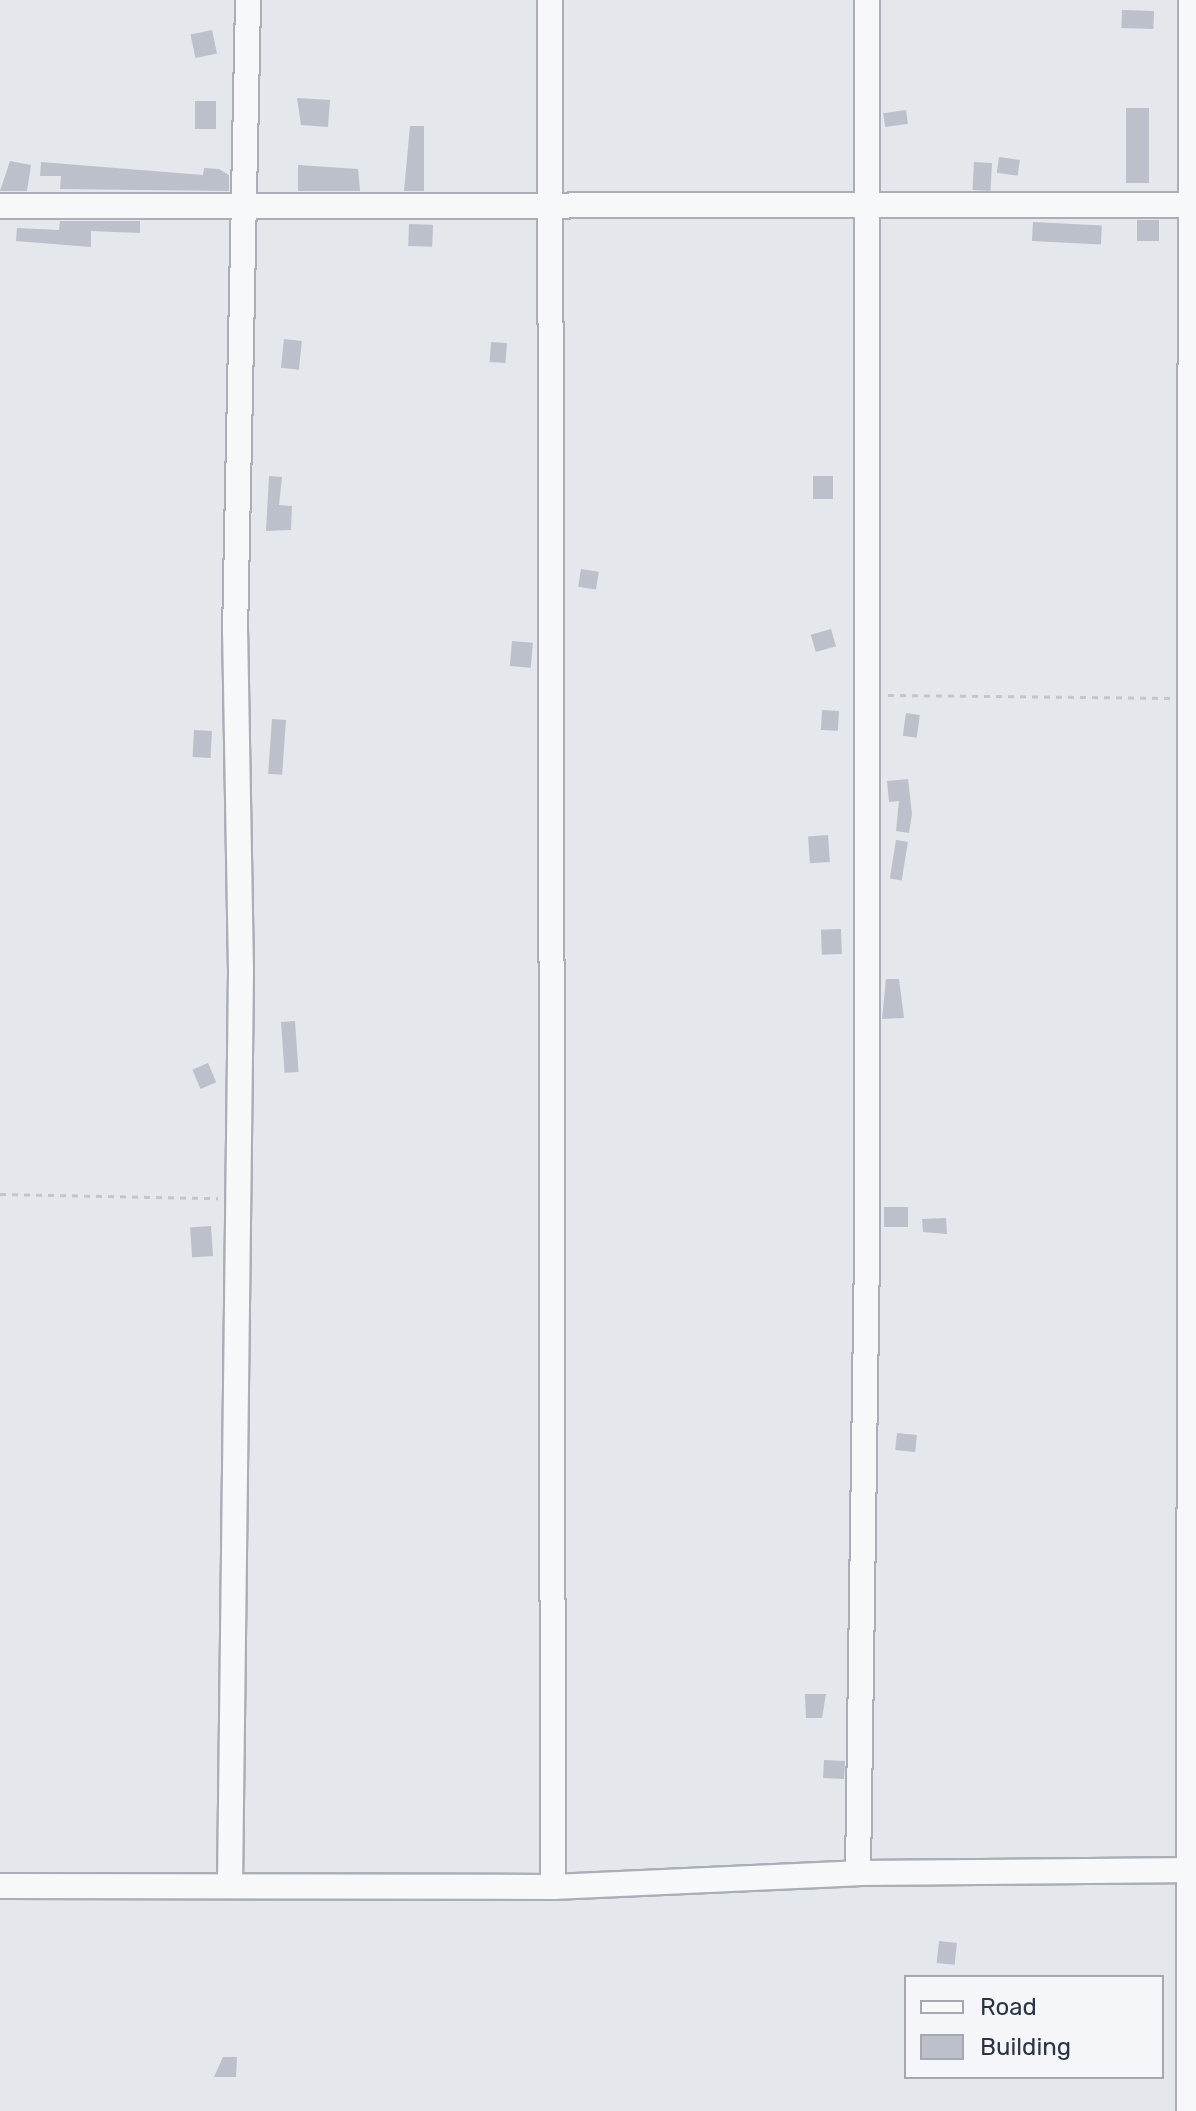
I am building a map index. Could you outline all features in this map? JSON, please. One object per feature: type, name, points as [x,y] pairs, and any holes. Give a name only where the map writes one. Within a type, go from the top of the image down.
[{"type":"street","points":[[230,1886],[238,1199],[235,633],[247,209],[248,0]]},
{"type":"street","points":[[550,0],[553,1887]]},
{"type":"street","points":[[858,1873],[867,1250],[864,694],[867,0]]},
{"type":"street","points":[[1189,2111],[1192,1870],[1190,698],[1194,205],[1191,0]]},
{"type":"street","points":[[0,206],[247,209],[1194,205]]},
{"type":"street","points":[[0,1886],[553,1887],[858,1873],[1192,1870]]},
{"type":"path","points":[[864,694],[1190,698]]},
{"type":"path","points":[[0,1194],[238,1199]]},
{"type":"building","points":[[1122,10],[1154,11],[1153,29],[1121,28]]},
{"type":"building","points":[[212,30],[217,53],[195,58],[190,35]]},
{"type":"building","points":[[297,98],[330,100],[328,127],[301,125]]},
{"type":"building","points":[[195,101],[216,101],[216,129],[195,129]]},
{"type":"building","points":[[1126,108],[1149,108],[1149,183],[1126,183]]},
{"type":"building","points":[[906,110],[908,124],[885,127],[883,113]]},
{"type":"building","points":[[410,126],[424,126],[424,191],[404,191]]},
{"type":"building","points":[[999,157],[1020,160],[1018,176],[997,173]]},
{"type":"building","points":[[10,161],[31,165],[27,191],[0,191]]},
{"type":"building","points":[[41,162],[203,175],[204,168],[219,169],[229,175],[229,191],[60,189],[61,176],[40,176]]},
{"type":"building","points":[[974,162],[992,163],[991,191],[973,190]]},
{"type":"building","points":[[298,165],[358,169],[360,191],[298,191]]},
{"type":"building","points":[[1137,220],[1159,220],[1159,241],[1137,241]]},
{"type":"building","points":[[60,221],[140,221],[140,233],[91,231],[91,247],[16,241],[17,228],[59,230]]},
{"type":"building","points":[[1033,222],[1102,226],[1101,245],[1032,241]]},
{"type":"building","points":[[409,224],[433,225],[432,247],[408,246]]},
{"type":"building","points":[[284,339],[302,341],[299,370],[281,368]]},
{"type":"building","points":[[491,342],[507,343],[506,363],[490,362]]},
{"type":"building","points":[[269,476],[282,477],[279,505],[292,506],[291,530],[266,531]]},
{"type":"building","points":[[813,476],[833,476],[833,499],[813,499]]},
{"type":"building","points":[[581,569],[599,572],[596,590],[578,587]]},
{"type":"building","points":[[831,629],[836,646],[816,652],[811,635]]},
{"type":"building","points":[[512,641],[533,643],[531,668],[510,666]]},
{"type":"building","points":[[822,710],[839,711],[838,731],[821,730]]},
{"type":"building","points":[[906,713],[920,715],[917,738],[903,736]]},
{"type":"building","points":[[272,719],[286,720],[282,775],[268,774]]},
{"type":"building","points":[[194,730],[212,731],[211,758],[193,757]]},
{"type":"building","points":[[908,779],[912,814],[909,833],[896,831],[899,801],[889,802],[887,781]]},
{"type":"building","points":[[828,835],[830,862],[810,863],[808,836]]},
{"type":"building","points":[[896,840],[908,842],[902,880],[890,879]]},
{"type":"building","points":[[841,929],[842,954],[822,955],[821,930]]},
{"type":"building","points":[[886,979],[899,979],[904,1018],[882,1019]]},
{"type":"building","points":[[295,1021],[299,1072],[285,1073],[281,1022]]},
{"type":"building","points":[[208,1063],[216,1082],[201,1089],[192,1070]]},
{"type":"building","points":[[884,1207],[908,1207],[908,1227],[884,1227]]},
{"type":"building","points":[[946,1218],[947,1234],[923,1232],[922,1219]]},
{"type":"building","points":[[211,1226],[213,1256],[192,1257],[190,1227]]},
{"type":"building","points":[[897,1433],[917,1435],[915,1452],[895,1450]]},
{"type":"building","points":[[805,1694],[826,1694],[822,1718],[806,1718]]},
{"type":"building","points":[[824,1760],[845,1761],[844,1779],[823,1778]]},
{"type":"building","points":[[939,1941],[957,1943],[955,1965],[937,1963]]},
{"type":"building","points":[[223,2057],[237,2057],[236,2077],[214,2077]]}]
